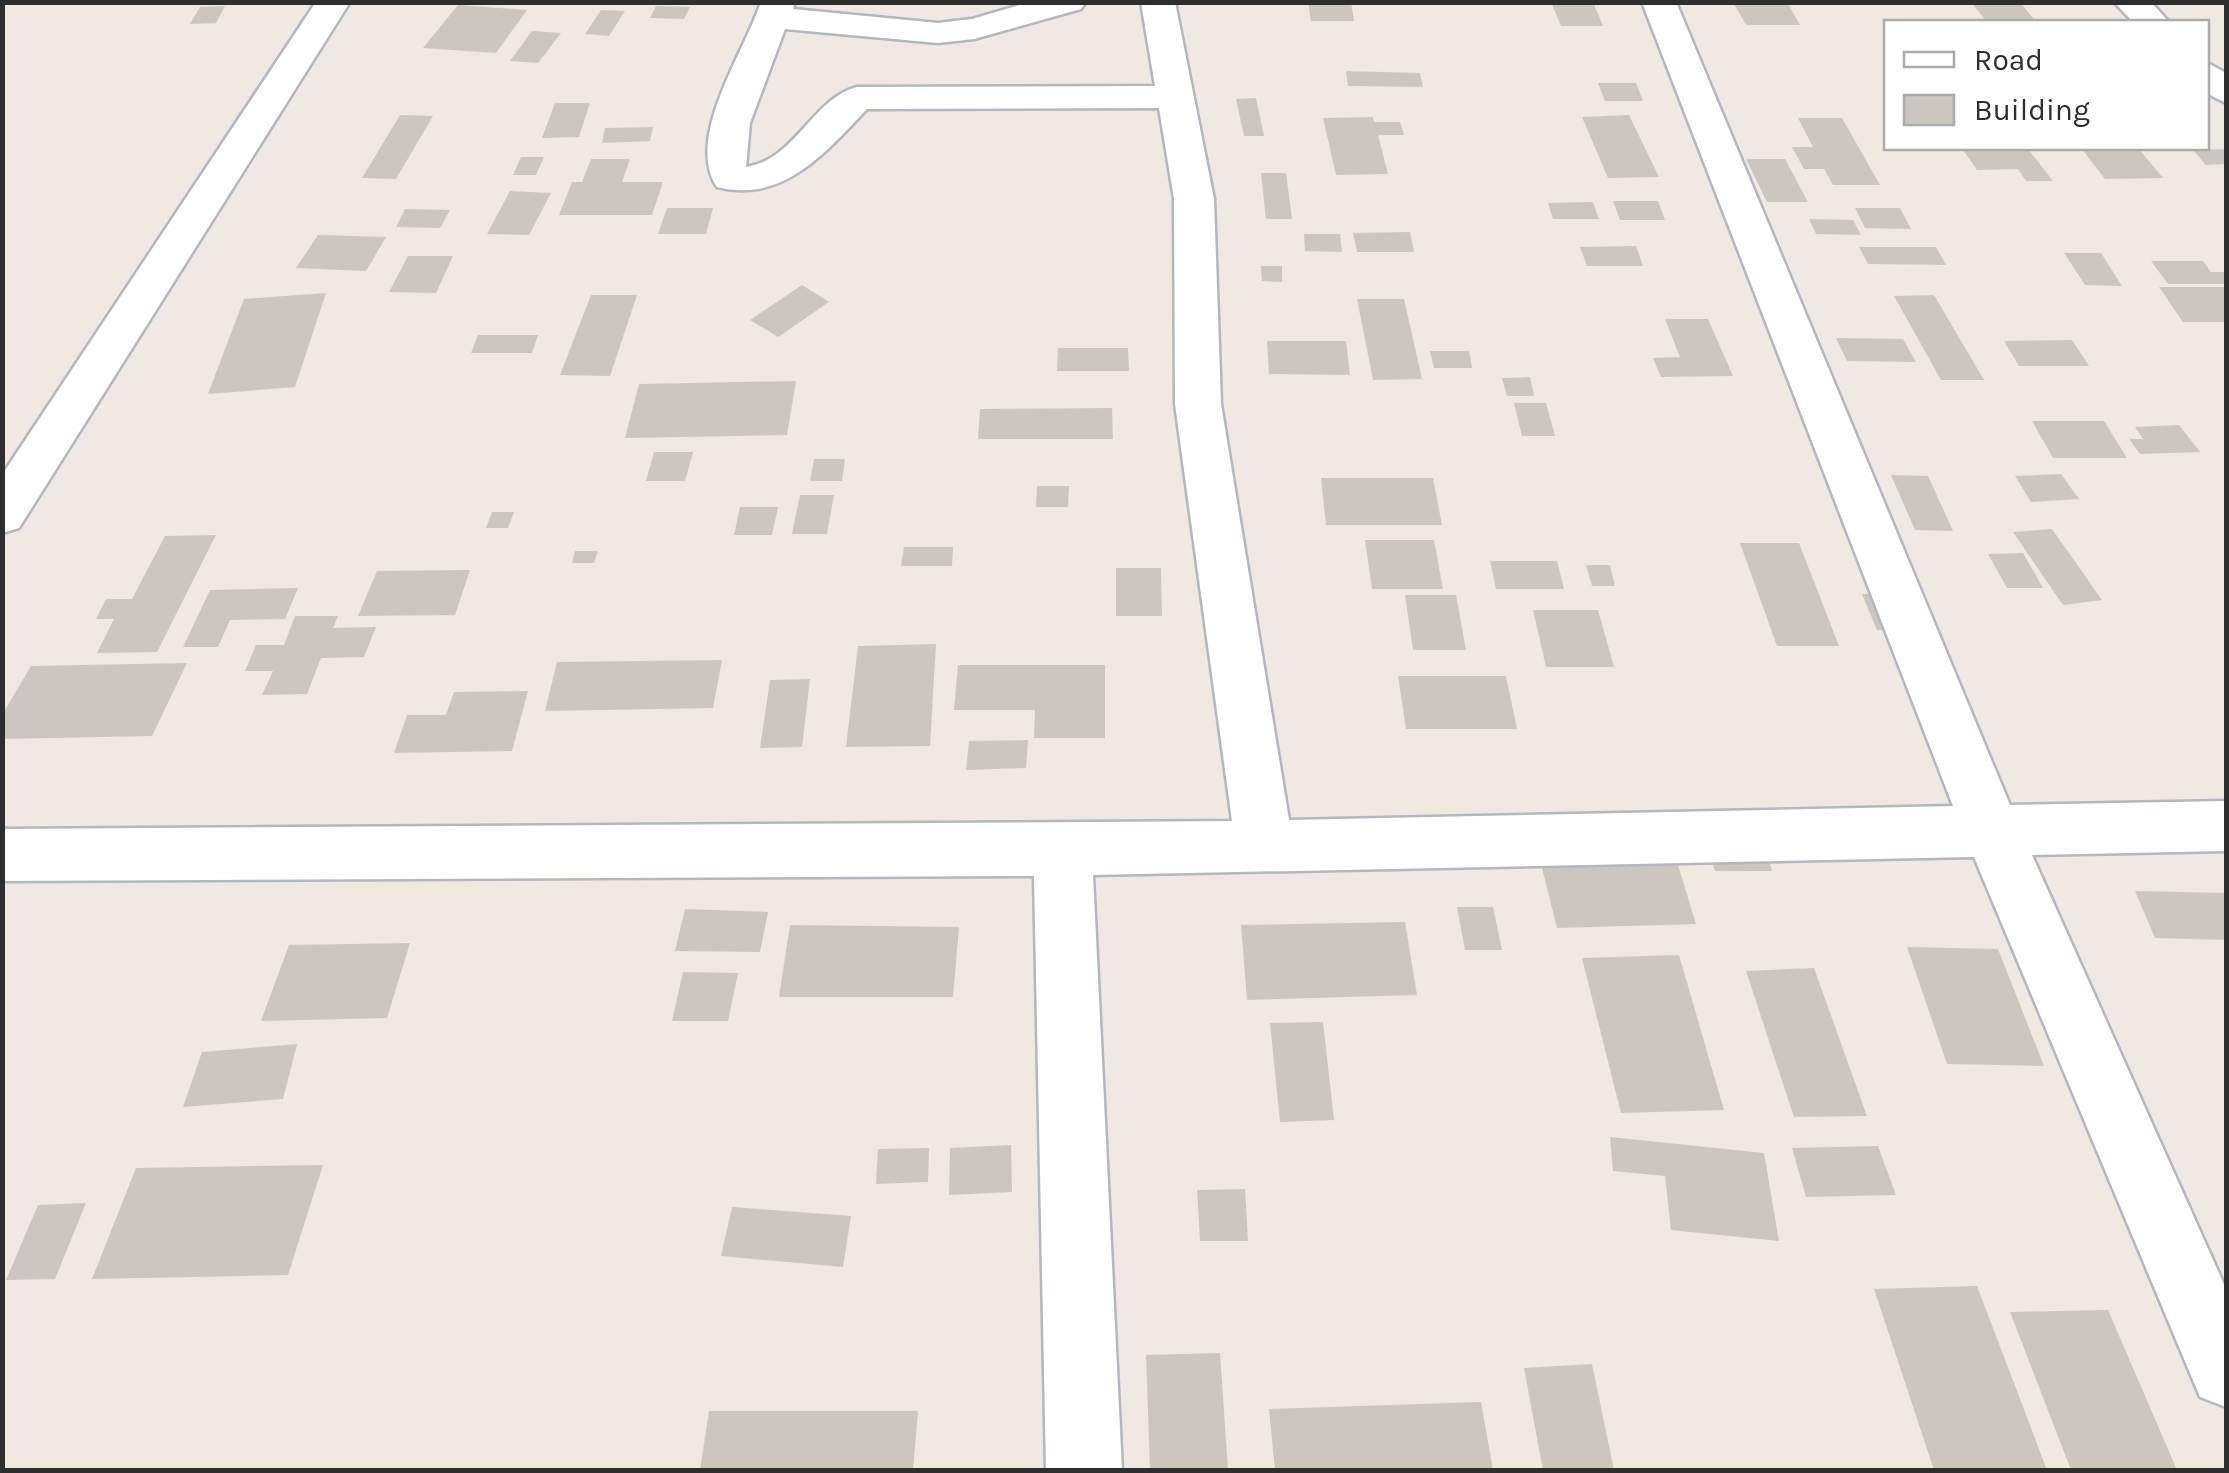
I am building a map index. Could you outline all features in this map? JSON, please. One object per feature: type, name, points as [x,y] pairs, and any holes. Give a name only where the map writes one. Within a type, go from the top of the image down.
[{"type":"street","points":[[2,515],[333,2]]},
{"type":"street","points":[[893,32],[857,98],[772,177],[751,182],[731,179],[725,170],[726,153],[740,95],[776,10],[893,32],[974,28],[1069,2]]},
{"type":"street","points":[[1158,2],[1194,199],[1198,404],[1264,845]]},
{"type":"street","points":[[1659,2],[1991,829],[2226,1370]]},
{"type":"street","points":[[2131,2],[2150,20]]},
{"type":"street","points":[[857,98],[1178,97]]},
{"type":"street","points":[[2,855],[1063,850],[2226,826]]},
{"type":"street","points":[[1063,850],[1084,1470]]},
{"type":"building","points":[[1308,2],[1351,2],[1354,21],[1311,21]]},
{"type":"building","points":[[1551,2],[1593,2],[1603,26],[1561,26]]},
{"type":"building","points":[[1733,2],[1787,2],[1800,25],[1746,25]]},
{"type":"building","points":[[1971,2],[2020,2],[2034,20],[1985,20]]},
{"type":"building","points":[[458,5],[527,10],[496,53],[423,48]]},
{"type":"building","points":[[225,6],[216,23],[190,24],[200,7]]},
{"type":"building","points":[[656,6],[690,7],[684,19],[650,18]]},
{"type":"building","points":[[601,10],[625,11],[609,36],[585,34]]},
{"type":"building","points":[[532,31],[561,33],[538,63],[510,61]]},
{"type":"building","points":[[1346,71],[1420,73],[1423,87],[1348,86]]},
{"type":"building","points":[[1598,83],[1636,83],[1643,101],[1605,101]]},
{"type":"building","points":[[1256,98],[1264,136],[1244,136],[1236,99]]},
{"type":"building","points":[[555,103],[590,103],[579,137],[542,138]]},
{"type":"building","points":[[400,115],[433,116],[396,179],[362,178]]},
{"type":"building","points":[[1629,115],[1659,177],[1608,178],[1582,117]]},
{"type":"building","points":[[1373,117],[1374,122],[1400,122],[1404,135],[1378,135],[1388,174],[1336,175],[1323,118]]},
{"type":"building","points":[[1798,118],[1842,118],[1880,185],[1833,185],[1824,169],[1804,169],[1792,147],[1813,147]]},
{"type":"building","points":[[653,127],[650,141],[602,143],[605,128]]},
{"type":"building","points":[[2226,149],[2226,164],[2206,165],[2193,150]]},
{"type":"building","points":[[1963,150],[2029,150],[2053,181],[2026,181],[2018,169],[1977,170]]},
{"type":"building","points":[[2083,150],[2140,150],[2163,178],[2105,179]]},
{"type":"building","points":[[521,157],[544,157],[536,175],[513,175]]},
{"type":"building","points":[[591,159],[630,159],[622,182],[663,182],[652,215],[559,215],[572,182],[582,182]]},
{"type":"building","points":[[1746,159],[1785,159],[1808,202],[1767,202]]},
{"type":"building","points":[[1261,173],[1286,173],[1292,219],[1266,219]]},
{"type":"building","points":[[510,191],[551,193],[529,235],[487,234]]},
{"type":"building","points":[[1613,201],[1658,201],[1665,220],[1620,220]]},
{"type":"building","points":[[1593,202],[1599,219],[1553,219],[1548,203]]},
{"type":"building","points":[[667,208],[713,208],[706,234],[658,234]]},
{"type":"building","points":[[1855,208],[1900,208],[1911,229],[1865,228]]},
{"type":"building","points":[[405,209],[450,210],[440,228],[396,227]]},
{"type":"building","points":[[1809,219],[1853,220],[1861,235],[1816,234]]},
{"type":"building","points":[[1410,232],[1414,252],[1357,252],[1353,233]]},
{"type":"building","points":[[1304,234],[1340,234],[1342,252],[1305,251]]},
{"type":"building","points":[[318,235],[386,237],[366,271],[296,268]]},
{"type":"building","points":[[1636,246],[1643,266],[1587,266],[1580,247]]},
{"type":"building","points":[[1859,247],[1936,247],[1946,265],[1868,264]]},
{"type":"building","points":[[2064,253],[2101,253],[2122,286],[2085,285]]},
{"type":"building","points":[[408,256],[453,256],[436,293],[389,292]]},
{"type":"building","points":[[2151,261],[2203,261],[2211,272],[2226,272],[2226,284],[2168,284]]},
{"type":"building","points":[[1261,266],[1282,266],[1282,282],[1262,281]]},
{"type":"building","points":[[802,285],[829,302],[778,337],[750,320]]},
{"type":"building","points":[[2159,287],[2226,287],[2226,322],[2183,322]]},
{"type":"building","points":[[326,293],[295,387],[208,394],[244,299]]},
{"type":"building","points":[[591,295],[637,295],[610,376],[560,375]]},
{"type":"building","points":[[1934,295],[1984,380],[1941,380],[1894,296]]},
{"type":"building","points":[[1357,299],[1404,299],[1422,379],[1373,380]]},
{"type":"building","points":[[1665,319],[1708,319],[1733,376],[1661,377],[1653,358],[1680,357]]},
{"type":"building","points":[[478,335],[538,335],[532,353],[471,353]]},
{"type":"building","points":[[1836,338],[1903,339],[1916,362],[1847,361]]},
{"type":"building","points":[[2072,340],[2089,366],[2019,366],[2004,341]]},
{"type":"building","points":[[1267,341],[1346,341],[1350,375],[1269,374]]},
{"type":"building","points":[[1058,348],[1128,348],[1129,371],[1057,371]]},
{"type":"building","points":[[1430,351],[1469,351],[1472,368],[1434,368]]},
{"type":"building","points":[[1530,377],[1534,396],[1507,396],[1502,378]]},
{"type":"building","points":[[796,381],[787,435],[625,438],[639,384]]},
{"type":"building","points":[[1514,403],[1546,403],[1555,436],[1522,436]]},
{"type":"building","points":[[1112,408],[1113,439],[978,439],[980,409]]},
{"type":"building","points":[[2032,421],[2104,421],[2127,458],[2053,458]]},
{"type":"building","points":[[2179,425],[2200,452],[2140,454],[2129,439],[2143,439],[2135,427]]},
{"type":"building","points":[[654,452],[693,452],[685,481],[646,481]]},
{"type":"building","points":[[814,459],[845,459],[842,481],[810,481]]},
{"type":"building","points":[[2061,474],[2079,499],[2031,502],[2015,476]]},
{"type":"building","points":[[1891,475],[1928,476],[1953,531],[1915,530]]},
{"type":"building","points":[[1321,478],[1433,478],[1442,525],[1326,525]]},
{"type":"building","points":[[1037,486],[1069,486],[1068,507],[1036,507]]},
{"type":"building","points":[[800,495],[834,495],[827,534],[792,534]]},
{"type":"building","points":[[740,507],[778,507],[772,535],[734,535]]},
{"type":"building","points":[[492,512],[514,512],[508,528],[486,528]]},
{"type":"building","points":[[2052,529],[2102,600],[2063,605],[2013,532]]},
{"type":"building","points":[[216,535],[157,652],[97,653],[114,619],[96,619],[106,599],[132,599],[165,536]]},
{"type":"building","points":[[1365,540],[1434,540],[1443,589],[1372,589]]},
{"type":"building","points":[[1740,543],[1799,543],[1839,646],[1777,646]]},
{"type":"building","points":[[904,547],[953,547],[952,566],[901,566]]},
{"type":"building","points":[[575,551],[598,551],[594,563],[572,563]]},
{"type":"building","points":[[2023,553],[2043,588],[2007,588],[1988,554]]},
{"type":"building","points":[[1490,561],[1557,561],[1564,589],[1496,589]]},
{"type":"building","points":[[1586,565],[1610,565],[1615,586],[1592,586]]},
{"type":"building","points":[[1116,568],[1161,568],[1162,616],[1116,616]]},
{"type":"building","points":[[470,570],[455,615],[358,616],[377,571]]},
{"type":"building","points":[[298,588],[285,619],[230,620],[218,647],[183,647],[210,590]]},
{"type":"building","points":[[1862,594],[1886,594],[1903,630],[1877,630]]},
{"type":"building","points":[[1405,595],[1456,595],[1466,650],[1413,650]]},
{"type":"building","points":[[1533,610],[1598,610],[1614,667],[1546,667]]},
{"type":"building","points":[[295,616],[338,616],[333,628],[376,627],[364,657],[321,658],[307,694],[262,695],[273,671],[245,671],[256,645],[284,645]]},
{"type":"building","points":[[936,644],[930,746],[846,747],[858,646]]},
{"type":"building","points":[[722,660],[713,708],[545,711],[557,662]]},
{"type":"building","points":[[187,663],[152,736],[2,739],[2,715],[31,666]]},
{"type":"building","points":[[958,665],[1105,665],[1105,738],[1034,738],[1035,710],[954,710]]},
{"type":"building","points":[[1398,676],[1506,676],[1517,729],[1406,729]]},
{"type":"building","points":[[810,679],[802,747],[760,748],[770,680]]},
{"type":"building","points":[[528,691],[512,751],[394,753],[407,715],[446,715],[454,692]]},
{"type":"building","points":[[1028,740],[1026,768],[966,770],[969,741]]},
{"type":"building","points":[[1709,851],[1766,851],[1772,871],[1715,871]]},
{"type":"building","points":[[1674,852],[1696,924],[1557,928],[1539,856]]},
{"type":"building","points":[[2135,891],[2226,893],[2226,940],[2155,938]]},
{"type":"building","points":[[1457,907],[1493,907],[1502,950],[1465,950]]},
{"type":"building","points":[[685,909],[768,912],[760,952],[675,951]]},
{"type":"building","points":[[1405,922],[1417,995],[1247,1000],[1241,925]]},
{"type":"building","points":[[790,925],[959,927],[953,997],[779,997]]},
{"type":"building","points":[[410,943],[387,1018],[261,1021],[289,945]]},
{"type":"building","points":[[1907,947],[1998,949],[2044,1066],[1947,1064]]},
{"type":"building","points":[[1679,955],[1724,1110],[1621,1113],[1582,958]]},
{"type":"building","points":[[1814,968],[1867,1116],[1794,1117],[1746,971]]},
{"type":"building","points":[[683,972],[738,973],[728,1021],[672,1021]]},
{"type":"building","points":[[1323,1022],[1334,1120],[1280,1122],[1270,1023]]},
{"type":"building","points":[[297,1044],[283,1099],[183,1107],[202,1052]]},
{"type":"building","points":[[1610,1137],[1764,1153],[1779,1241],[1671,1230],[1665,1176],[1613,1171]]},
{"type":"building","points":[[1011,1145],[1012,1192],[949,1195],[950,1148]]},
{"type":"building","points":[[1878,1146],[1896,1195],[1806,1197],[1792,1148]]},
{"type":"building","points":[[929,1148],[928,1182],[876,1184],[878,1149]]},
{"type":"building","points":[[323,1165],[288,1275],[92,1279],[136,1168]]},
{"type":"building","points":[[1245,1189],[1248,1241],[1200,1241],[1197,1190]]},
{"type":"building","points":[[86,1203],[55,1279],[6,1280],[38,1205]]},
{"type":"building","points":[[732,1207],[851,1216],[843,1267],[721,1256]]},
{"type":"building","points":[[1977,1286],[2047,1470],[1934,1470],[1874,1289]]},
{"type":"building","points":[[2108,1310],[2177,1470],[2071,1470],[2010,1312]]},
{"type":"building","points":[[1220,1353],[1228,1470],[1150,1470],[1146,1355]]},
{"type":"building","points":[[1592,1364],[1614,1470],[1543,1470],[1524,1368]]},
{"type":"building","points":[[1481,1402],[1493,1470],[1275,1470],[1269,1409]]},
{"type":"building","points":[[709,1411],[918,1411],[913,1470],[700,1470]]}]
